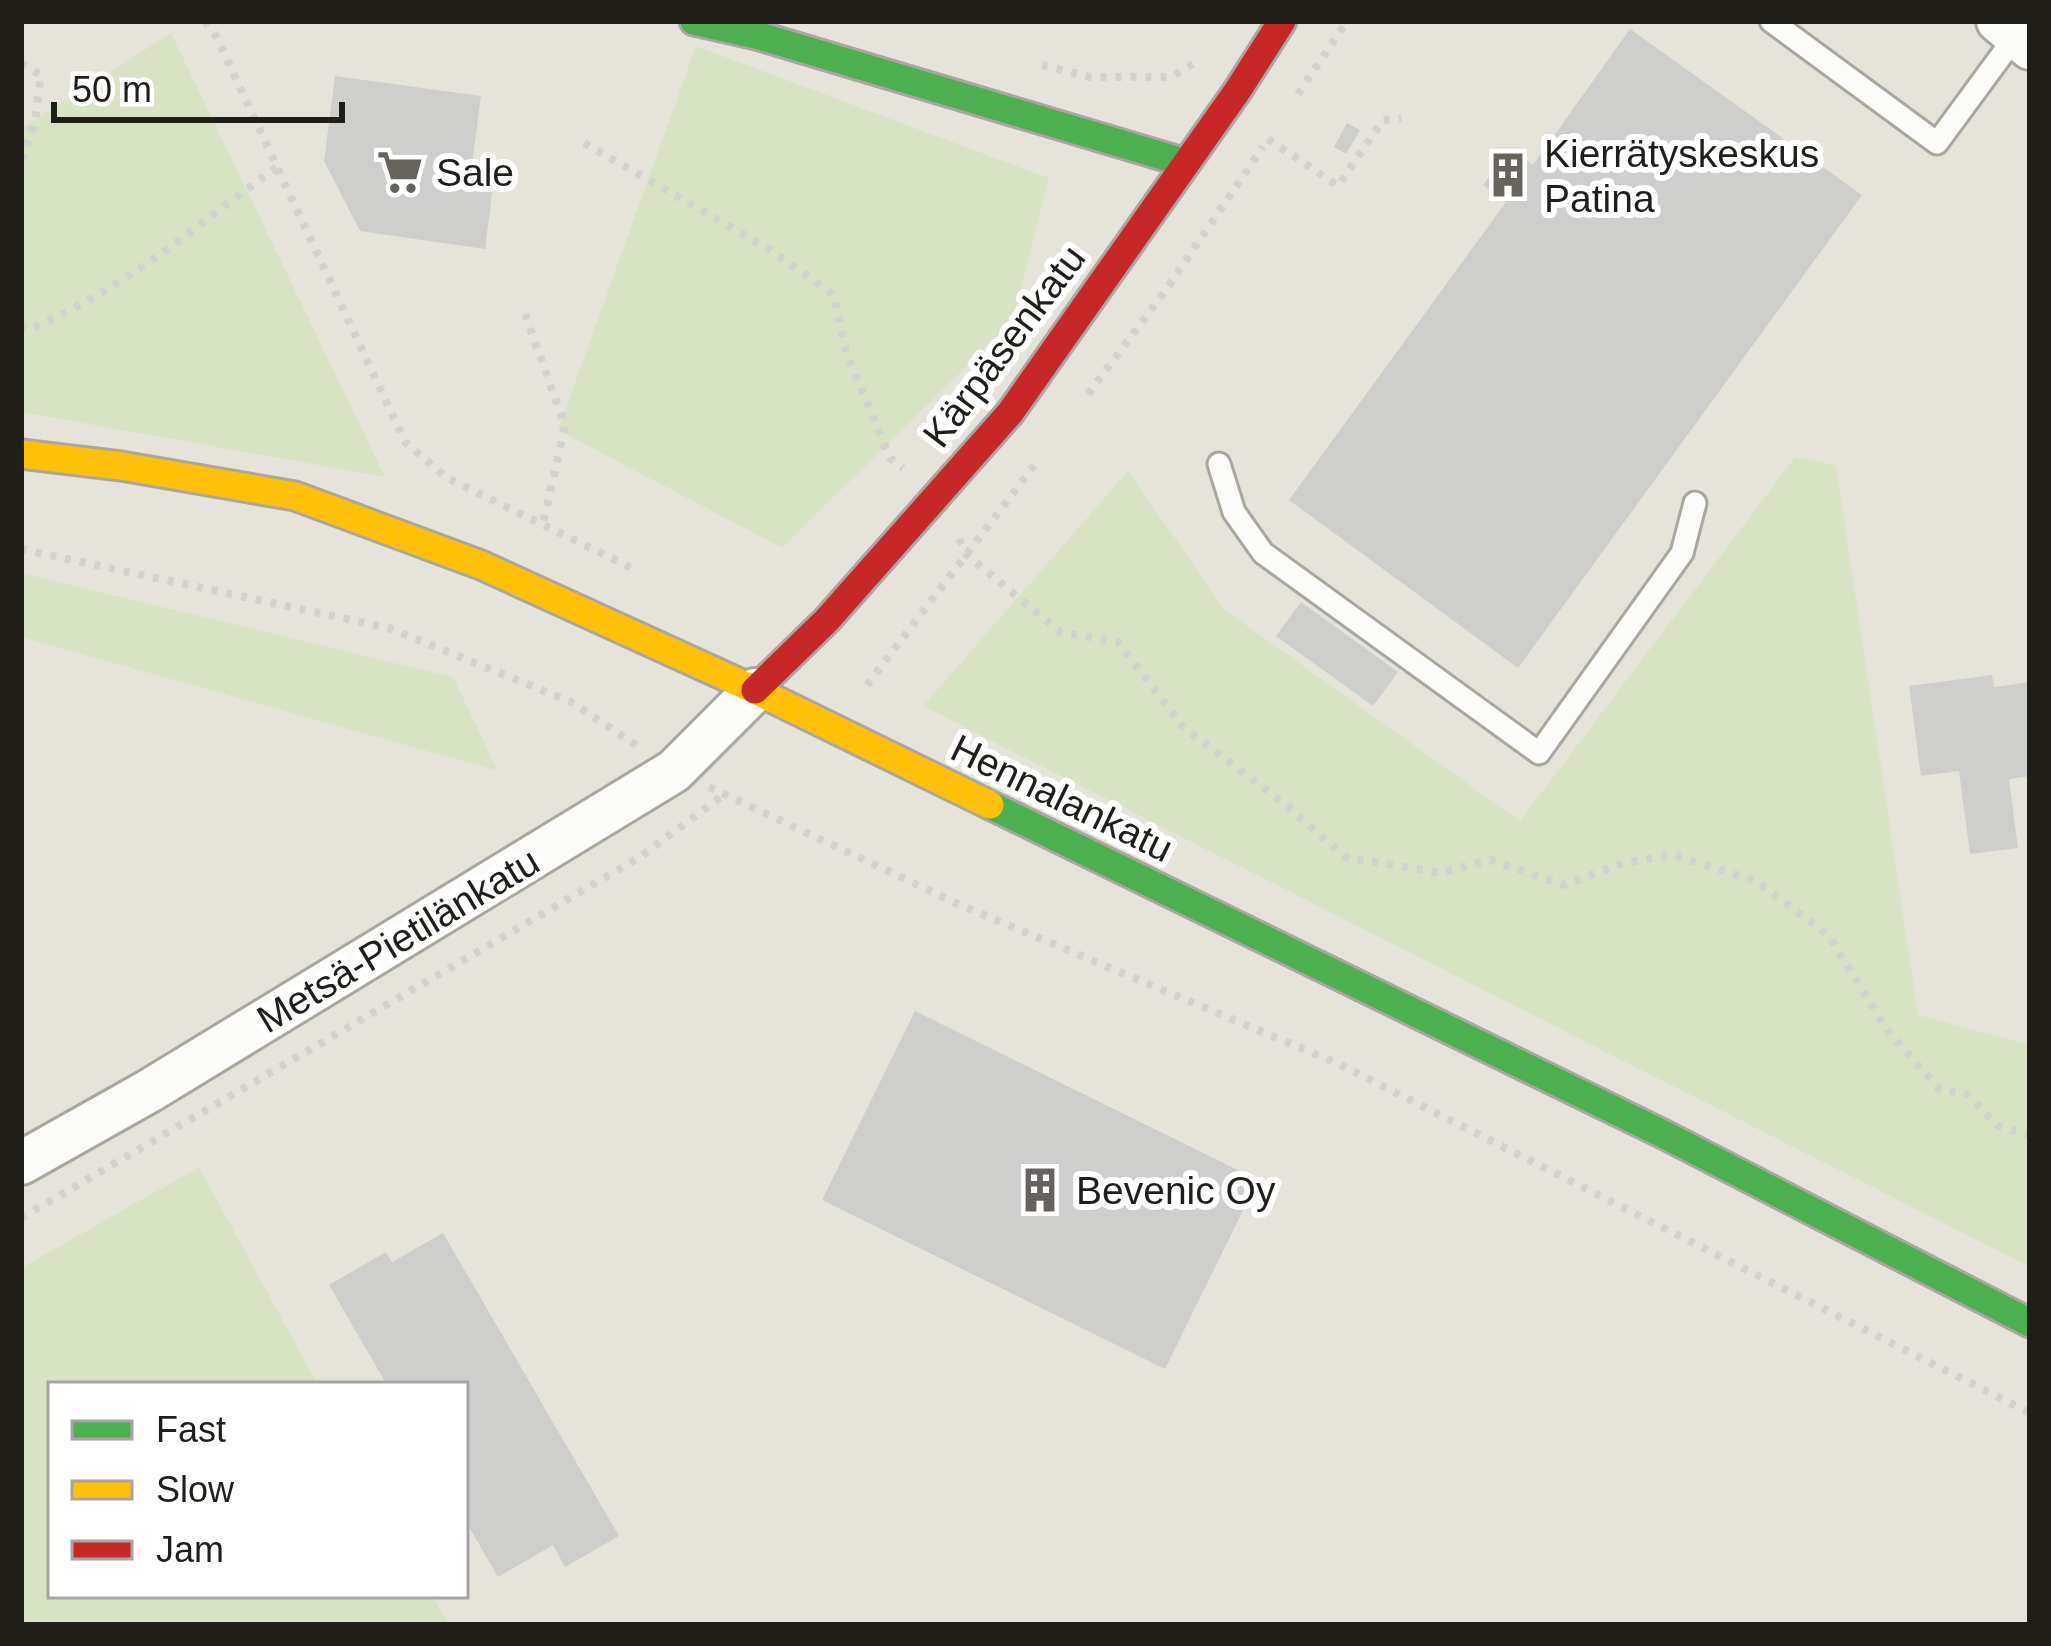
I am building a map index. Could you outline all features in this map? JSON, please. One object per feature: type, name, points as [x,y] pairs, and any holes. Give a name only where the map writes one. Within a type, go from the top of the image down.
[{"type":"street","points":[[694,21],[1186,163]]},
{"type":"street","name":"Kärpäsenkatu","points":[[755,690],[827,620],[1010,413],[1282,21]]},
{"type":"street","name":"Hennalankatu","points":[[21,454],[295,496],[481,565],[755,690],[1665,1135],[2030,1323]]},
{"type":"street","name":"Metsä-Pietilänkatu","points":[[21,1163],[149,1091],[674,771],[755,690]]},
{"type":"lane","points":[[1771,21],[1937,143],[2015,35]]},
{"type":"lane","points":[[1219,464],[1234,512],[1263,553],[1539,753],[1682,553],[1695,503]]},
{"type":"path","points":[[206,21],[405,442],[447,478],[636,570]]},
{"type":"path","points":[[216,36],[220,21]]},
{"type":"path","points":[[1023,60],[1090,77],[1171,77],[1201,60]]},
{"type":"path","points":[[21,63],[41,75],[35,121],[21,164]]},
{"type":"path","points":[[1268,140],[1338,186],[1383,120],[1401,118]]},
{"type":"path","points":[[584,143],[769,249],[834,295],[846,352],[890,458],[939,497],[967,555],[1060,632],[1118,642],[1183,728],[1286,805],[1345,857],[1440,873],[1490,860],[1563,885],[1624,863],[1673,855],[1756,881],[1828,934],[1887,1030],[1938,1088],[1968,1095],[1998,1126],[2030,1135]]},
{"type":"path","points":[[21,326],[26,330],[68,314],[183,239],[277,167]]},
{"type":"path","points":[[525,314],[565,426],[543,523]]},
{"type":"path","points":[[21,549],[389,628],[571,702],[674,771],[958,904],[1339,1064],[2030,1413]]},
{"type":"path","points":[[21,1218],[640,857],[724,794]]},
{"type":"green space","points":[[171,33],[385,477],[21,412],[21,129]]},
{"type":"green space","points":[[696,46],[1049,178],[1013,321],[782,548],[558,430]]},
{"type":"green space","points":[[1795,457],[1836,465],[1918,1015],[2030,1045],[2030,1267],[923,706],[1128,471],[1225,610],[1520,821]]},
{"type":"green space","points":[[21,573],[453,677],[498,771],[21,637]]},
{"type":"green space","points":[[199,1167],[316,1382],[48,1382],[48,1598],[434,1598],[449,1625],[21,1625],[21,1268]]},
{"type":"building","points":[[1630,29],[1862,195],[1518,668],[1289,500],[1506,202],[1483,185],[1510,149],[1533,165]]},
{"type":"building","name":"Sale","points":[[335,76],[481,96],[470,182],[493,186],[485,249],[360,231],[324,161]]},
{"type":"building","points":[[1347,123],[1360,130],[1346,154],[1334,147]]},
{"type":"building","points":[[1301,602],[1398,672],[1373,706],[1276,636]]},
{"type":"building","points":[[1992,675],[1994,687],[2030,682],[2030,776],[2009,779],[2018,848],[1970,854],[1959,771],[1921,776],[1909,686]]},
{"type":"building","name":"Bevenic Oy","points":[[915,1011],[1258,1180],[1165,1369],[822,1200]]},
{"type":"building","points":[[443,1233],[619,1536],[565,1567],[553,1545],[498,1577],[468,1525],[468,1382],[385,1382],[329,1285],[386,1252],[392,1262]]},
{"type":"traffic: fast","points":[[694,21],[756,35],[1186,163]]},
{"type":"traffic: fast","points":[[990,805],[1665,1135],[2030,1323]]},
{"type":"traffic: slow","points":[[21,454],[295,496],[481,565],[755,690],[990,805]]},
{"type":"traffic: jam","points":[[755,690],[827,620],[1010,413],[1282,21]]},
{"type":"place","name":"Sale","points":[[400,172]]},
{"type":"place","name":"Kierrätyskeskus Patina","points":[[1508,175]]},
{"type":"place","name":"Bevenic Oy","points":[[1040,1190]]}]
